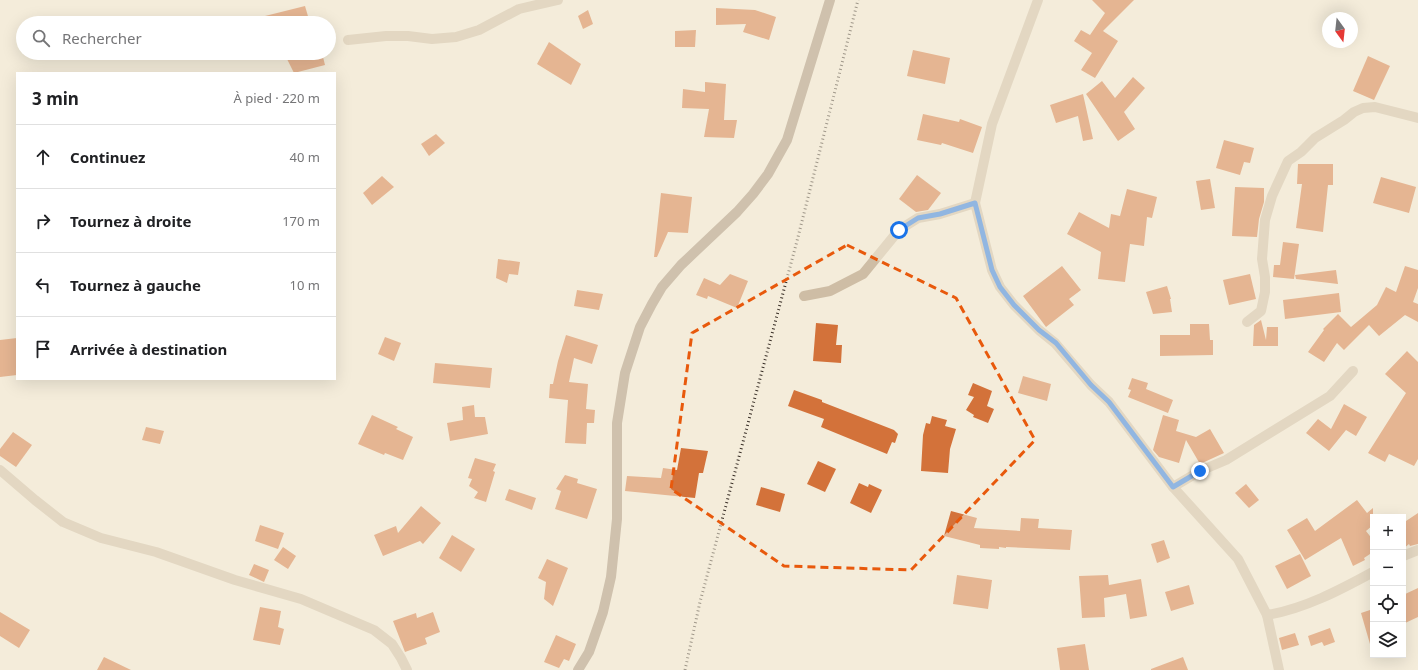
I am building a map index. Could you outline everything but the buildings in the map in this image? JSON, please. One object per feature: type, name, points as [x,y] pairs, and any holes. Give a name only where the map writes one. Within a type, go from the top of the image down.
[{"type":"street","points":[[348,40],[386,36],[408,36],[432,39],[456,37],[479,30],[519,9],[558,0]]},
{"type":"street","points":[[578,670],[589,652],[603,612],[611,577],[617,519],[618,492],[616,423],[625,373],[640,327],[662,287],[681,265],[737,212],[768,174],[787,140],[830,0]]},
{"type":"street","points":[[1038,0],[992,124],[975,203],[992,270],[1000,287],[1014,305],[1039,330],[1056,343],[1091,385],[1109,402],[1173,487],[1238,559],[1267,615],[1279,670]]},
{"type":"street","points":[[1247,322],[1262,311],[1265,292],[1265,277],[1262,259],[1265,220],[1272,196],[1288,161],[1301,152],[1316,138],[1354,112],[1363,108],[1375,107],[1418,118]]},
{"type":"street","points":[[804,296],[830,291],[863,274],[899,230],[918,218],[940,214],[975,203]]},
{"type":"street","points":[[1173,487],[1200,471],[1226,460],[1330,396],[1353,371]]},
{"type":"street","points":[[0,470],[63,522],[101,538],[156,552],[235,580],[301,599],[374,630],[392,644],[402,658],[407,670]]},
{"type":"street","points":[[1406,555],[1418,550]]},
{"type":"street","points":[[1267,615],[1285,612],[1303,605],[1370,573]]},
{"type":"highlighted area","points":[[847,245],[956,298],[1035,440],[911,570],[784,566],[671,489],[692,333]]},
{"type":"railway","points":[[685,670],[700,602],[797,241],[858,0]]},
{"type":"route","points":[[899,230],[918,218],[940,214],[975,203],[992,270],[1000,287],[1014,305],[1039,330],[1056,343],[1091,385],[1109,402],[1173,487],[1200,471]]}]
